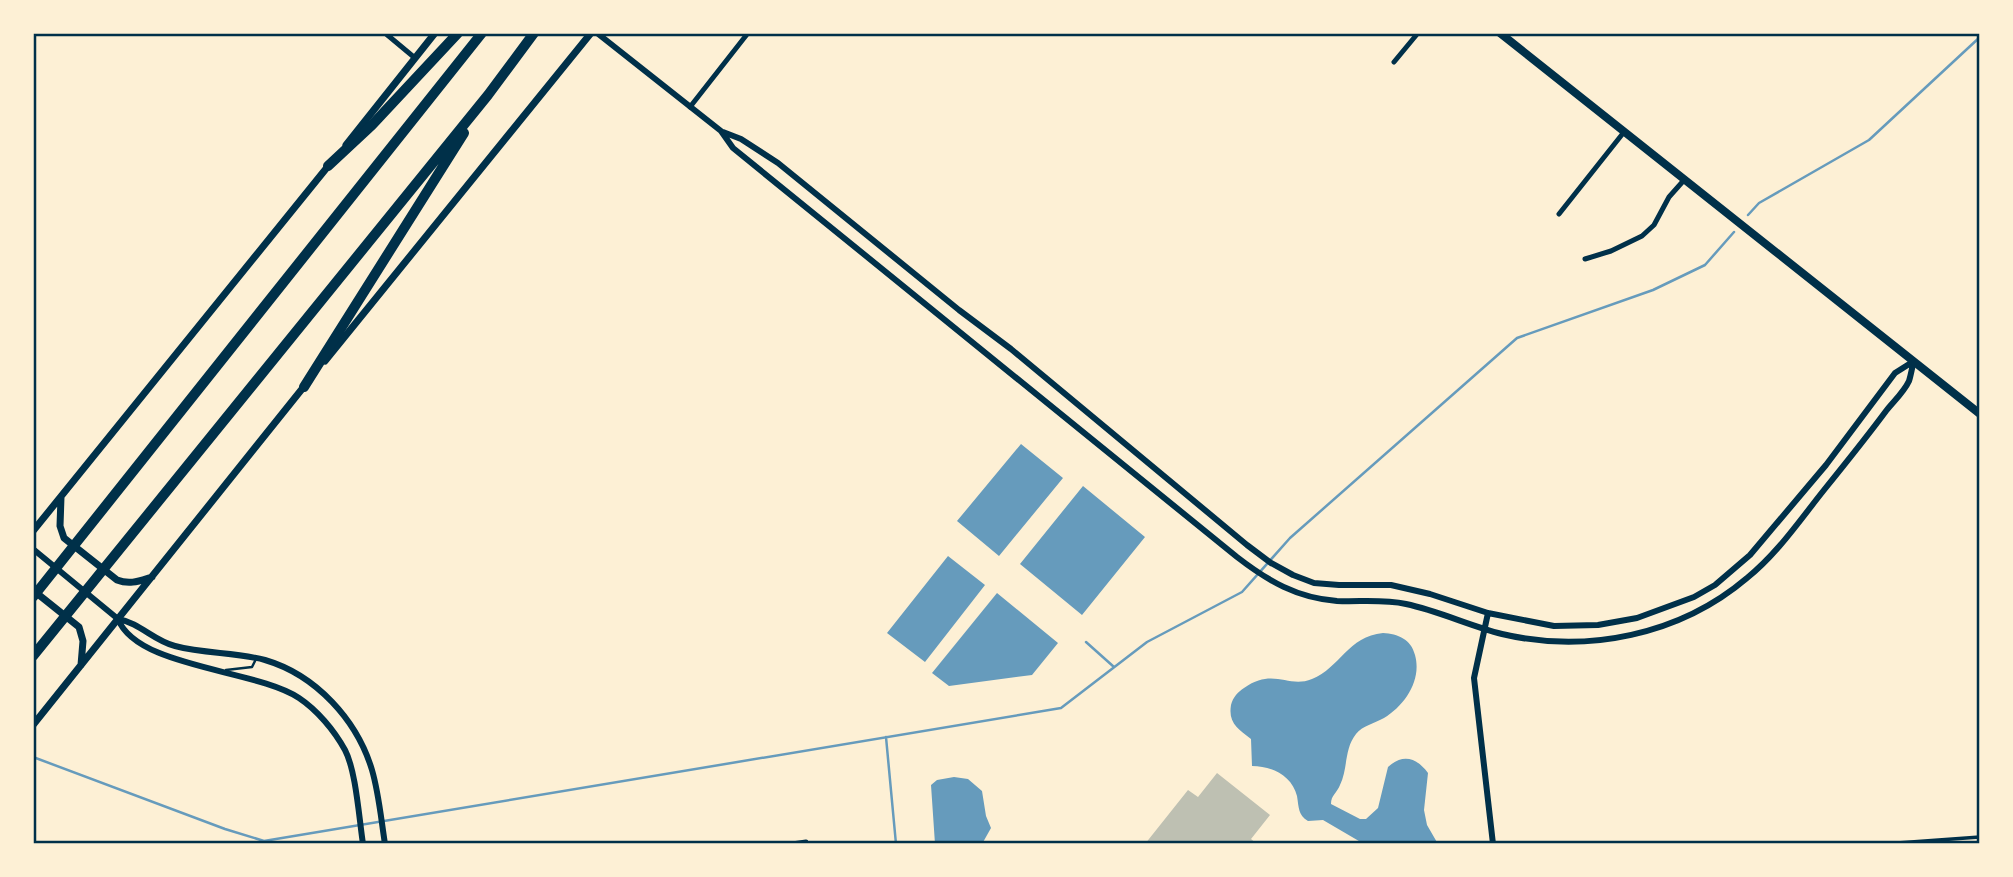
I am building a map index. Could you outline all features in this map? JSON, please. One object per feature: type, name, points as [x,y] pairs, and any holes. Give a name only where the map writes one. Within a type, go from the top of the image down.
[{"type":"highway","points":[[328,166],[372,125],[458,33]]},
{"type":"highway","points":[[33,597],[482,33]]},
{"type":"highway","points":[[33,656],[488,95],[534,33]]},
{"type":"highway","points":[[303,387],[488,95]]},
{"type":"main road","points":[[33,531],[435,33]]},
{"type":"main road","points":[[35,723],[303,387],[591,33]]},
{"type":"main road","points":[[1500,33],[1980,414]]},
{"type":"main road","points":[[61,496],[60,526],[64,538],[117,580],[134,583],[152,577]]},
{"type":"main road","points":[[33,591],[79,627],[83,641],[81,665]]},
{"type":"street","points":[[385,33],[415,58]]},
{"type":"street","points":[[597,33],[721,131],[741,139],[778,163],[1011,349],[1247,545],[1271,563],[1314,583],[1391,585],[1430,594],[1488,613],[1554,626],[1598,625],[1653,613],[1705,591],[1750,555],[1826,466],[1895,373],[1914,361]]},
{"type":"street","points":[[690,107],[748,33]]},
{"type":"street","points":[[1394,62],[1418,33]]},
{"type":"street","points":[[721,131],[733,148],[1237,557],[1263,577],[1287,590],[1311,598],[1390,601],[1426,609],[1505,634],[1571,642],[1602,641],[1681,620],[1747,579],[1768,559],[1909,382],[1914,361]]},
{"type":"street","points":[[1559,214],[1624,132]]},
{"type":"street","points":[[1585,259],[1611,251],[1642,236],[1654,225],[1669,197],[1685,179]]},
{"type":"street","points":[[33,549],[118,619],[130,621],[155,639],[173,646],[256,658],[295,673],[315,686],[343,714],[366,753],[376,786],[385,844]]},
{"type":"street","points":[[1488,613],[1474,678],[1493,844]]},
{"type":"street","points":[[118,619],[122,630],[157,654],[275,686],[299,698],[321,718],[346,751],[363,844]]},
{"type":"street","points":[[1883,844],[1980,837]]},
{"type":"street","points":[[792,844],[806,843]]},
{"type":"lane","points":[[219,670],[252,667],[256,658]]},
{"type":"water","points":[[1021,444],[1063,478],[999,556],[957,521]]},
{"type":"water","points":[[1083,486],[1145,537],[1082,615],[1020,564]]},
{"type":"water","points":[[948,556],[985,585],[925,662],[887,633]]},
{"type":"water","points":[[997,593],[1058,643],[1032,675],[949,686],[932,673]]},
{"type":"water","points":[[1383,633],[1399,636],[1410,645],[1417,664],[1414,682],[1405,699],[1392,713],[1356,734],[1350,746],[1339,788],[1331,804],[1360,819],[1366,819],[1378,808],[1388,767],[1399,760],[1409,759],[1428,773],[1424,810],[1427,825],[1438,844],[1364,844],[1323,820],[1308,821],[1301,814],[1297,796],[1286,778],[1274,770],[1252,766],[1251,739],[1238,729],[1231,716],[1234,697],[1255,682],[1264,679],[1295,682],[1312,679],[1330,668],[1361,640]]},
{"type":"water","points":[[954,777],[968,779],[982,791],[991,828],[982,844],[935,844],[931,785],[937,780]]},
{"type":"building","points":[[1217,773],[1270,815],[1251,839],[1257,844],[1145,844],[1188,790],[1198,797]]},
{"type":"waterway","points":[[1748,215],[1759,203],[1869,140],[1980,37]]},
{"type":"waterway","points":[[33,757],[264,841],[1061,708],[1147,642],[1242,592],[1290,538],[1517,338],[1653,290],[1705,265],[1734,232]]},
{"type":"waterway","points":[[1086,642],[1114,667]]},
{"type":"waterway","points":[[886,737],[896,844]]}]
